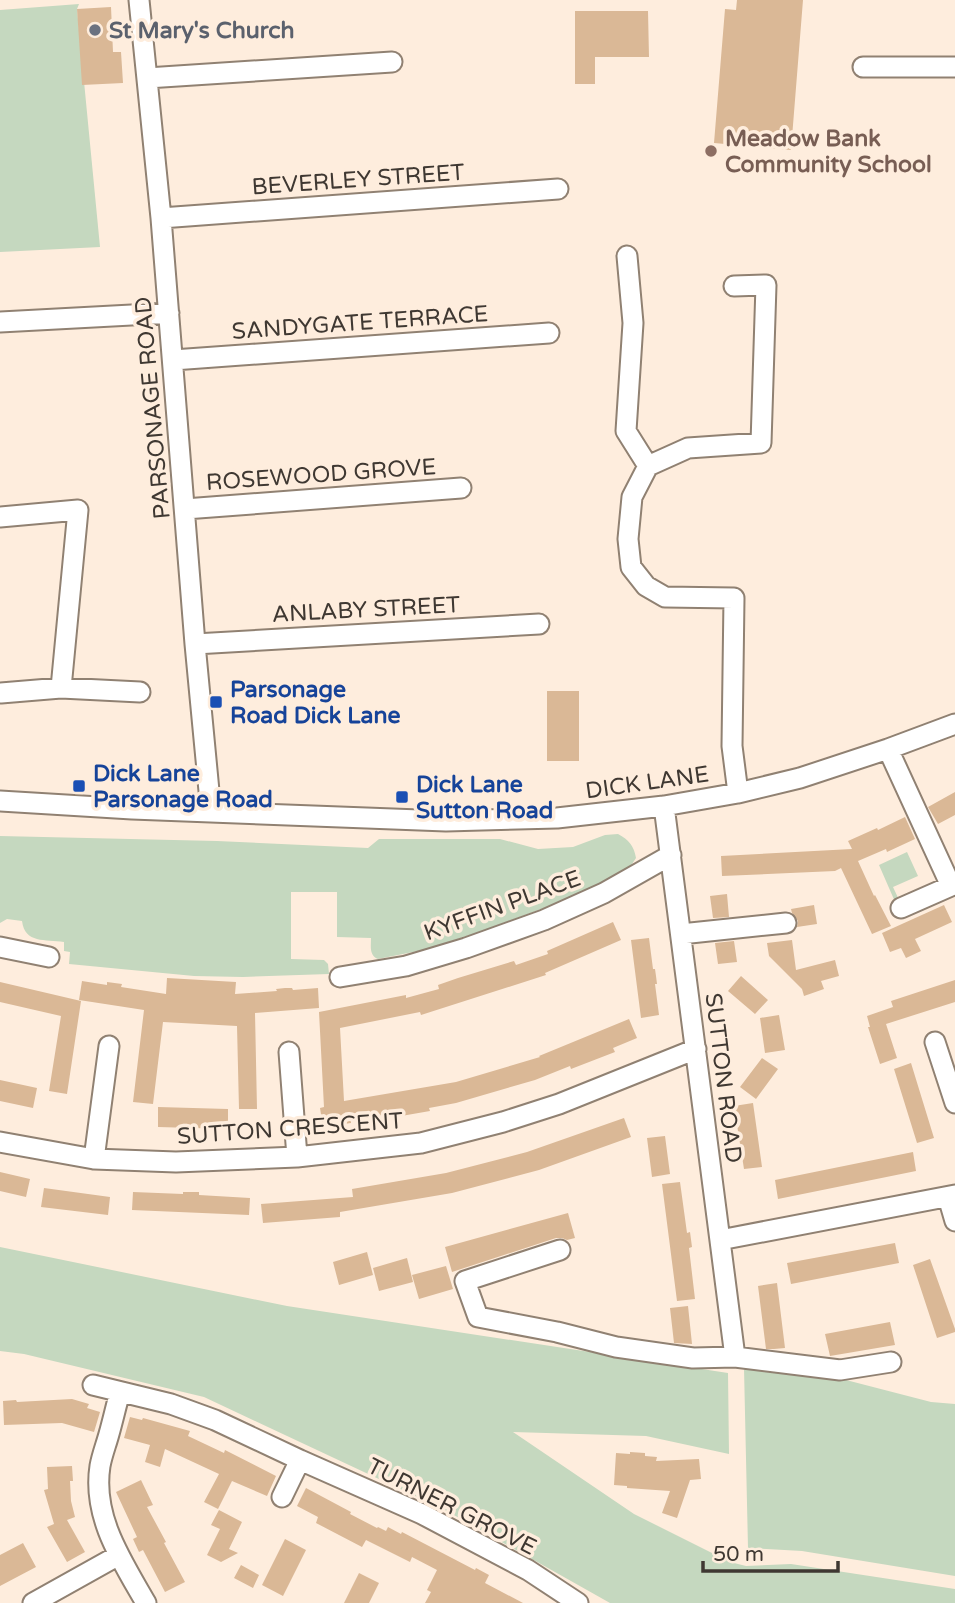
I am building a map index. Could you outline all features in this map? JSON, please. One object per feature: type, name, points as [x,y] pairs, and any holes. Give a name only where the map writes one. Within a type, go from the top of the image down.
[{"type":"street","name":"PARSONAGE ROAD","points":[[139,0],[162,218],[195,644],[211,812]]},
{"type":"street","points":[[147,78],[392,62]]},
{"type":"street","points":[[863,67],[955,67]]},
{"type":"street","name":"BEVERLEY STREET","points":[[162,218],[558,189]]},
{"type":"street","points":[[627,256],[633,323],[626,431],[649,466]]},
{"type":"street","points":[[734,286],[766,285],[761,443],[688,448],[649,466],[632,497],[628,539],[631,567],[646,586],[665,597],[734,597],[732,746],[738,793]]},
{"type":"street","points":[[0,322],[169,313]]},
{"type":"street","name":"SANDYGATE TERRACE","points":[[173,360],[549,333]]},
{"type":"street","name":"ROSEWOOD GROVE","points":[[185,509],[461,488]]},
{"type":"street","points":[[0,517],[78,510],[61,688]]},
{"type":"street","name":"ANLABY STREET","points":[[195,644],[539,624]]},
{"type":"street","points":[[1,693],[61,688],[140,692]]},
{"type":"street","name":"DICK LANE","points":[[0,801],[446,821],[557,818],[664,806],[738,793],[800,778],[955,724]]},
{"type":"street","points":[[888,749],[953,885],[901,908]]},
{"type":"street","name":"SUTTON ROAD","points":[[664,806],[735,1357]]},
{"type":"street","name":"KYFFIN PLACE","points":[[340,977],[406,966],[544,920],[604,893],[671,855]]},
{"type":"street","points":[[681,934],[786,923]]},
{"type":"street","points":[[0,947],[49,957]]},
{"type":"street","points":[[935,1042],[955,1103]]},
{"type":"street","points":[[94,1159],[109,1046]]},
{"type":"street","name":"SUTTON CRESCENT","points":[[0,1142],[94,1159],[176,1161],[297,1157],[421,1143],[559,1104],[696,1049]]},
{"type":"street","points":[[289,1052],[297,1157]]},
{"type":"street","points":[[720,1240],[951,1196],[955,1221]]},
{"type":"street","points":[[561,1250],[465,1280],[478,1317],[617,1347],[693,1357],[735,1357],[840,1370],[891,1362]]},
{"type":"street","name":"TURNER GROVE","points":[[93,1385],[194,1411],[422,1514],[528,1570],[578,1603]]},
{"type":"street","points":[[120,1392],[103,1452],[99,1480],[101,1508],[109,1535],[146,1603]]},
{"type":"street","points":[[282,1497],[300,1460]]},
{"type":"street","points":[[33,1603],[119,1555]]},
{"type":"green space","points":[[79,4],[77,9],[100,247],[0,252],[0,10]]},
{"type":"green space","points":[[618,834],[630,844],[636,858],[630,867],[601,884],[473,934],[423,950],[378,959],[372,953],[371,938],[337,937],[337,892],[291,892],[291,959],[324,960],[328,964],[329,974],[194,976],[69,964],[70,952],[64,951],[64,942],[32,937],[27,934],[22,921],[7,919],[0,923],[0,836],[368,848],[379,839],[500,839],[538,849],[573,847],[605,835]]},
{"type":"green space","points":[[907,852],[918,876],[893,887],[900,902],[896,904],[879,865]]},
{"type":"green space","points":[[0,1247],[287,1306],[728,1373],[729,1454],[646,1436],[513,1432],[634,1514],[730,1562],[746,1566],[791,1564],[955,1589],[955,1603],[610,1603],[445,1510],[204,1397],[24,1354],[0,1351]]},
{"type":"green space","points":[[744,1368],[846,1380],[931,1402],[955,1404],[955,1576],[802,1551],[748,1548]]},
{"type":"building","points":[[737,0],[803,0],[791,150],[714,143],[725,9],[736,10]]},
{"type":"building","name":"St Mary's Church","points":[[111,7],[113,52],[121,52],[123,83],[82,85],[77,9]]},
{"type":"building","points":[[575,11],[648,11],[649,57],[595,57],[595,84],[575,84]]},
{"type":"building","points":[[547,691],[579,691],[579,761],[547,761]]},
{"type":"building","points":[[955,792],[955,815],[938,824],[928,807]]},
{"type":"building","points":[[905,817],[915,839],[858,861],[891,926],[872,934],[841,868],[835,871],[722,876],[721,856],[852,849],[848,841]]},
{"type":"building","points":[[727,894],[729,917],[713,918],[710,896]]},
{"type":"building","points":[[814,905],[817,924],[797,927],[798,921],[791,909]]},
{"type":"building","points":[[944,905],[952,922],[915,939],[921,951],[906,958],[901,948],[890,952],[882,933]]},
{"type":"building","points":[[613,922],[621,940],[545,973],[546,975],[421,1015],[420,1012],[340,1028],[344,1101],[456,1082],[540,1057],[629,1019],[637,1038],[613,1048],[615,1052],[571,1069],[570,1066],[535,1080],[429,1108],[430,1111],[323,1127],[320,1108],[324,1107],[319,1012],[406,995],[406,998],[439,989],[438,985],[458,978],[514,961],[516,965],[548,954],[547,951]]},
{"type":"building","points":[[649,938],[659,1015],[641,1018],[631,940]]},
{"type":"building","points":[[792,940],[796,970],[835,960],[839,976],[821,981],[824,989],[804,996],[802,989],[769,956],[767,943]]},
{"type":"building","points":[[734,941],[737,962],[718,964],[715,943]]},
{"type":"building","points":[[741,976],[768,1000],[755,1014],[728,991]]},
{"type":"building","points":[[167,978],[236,982],[235,994],[285,988],[318,988],[319,1008],[255,1013],[257,1109],[239,1109],[237,1026],[163,1022],[153,1104],[133,1102],[144,1010],[79,1000],[82,981],[107,985],[107,982],[122,984],[121,987],[166,994]]},
{"type":"building","points":[[955,980],[955,1002],[886,1024],[897,1058],[880,1064],[867,1016],[893,1007],[891,1001]]},
{"type":"building","points":[[0,982],[81,1001],[67,1094],[49,1091],[61,1016],[0,1002]]},
{"type":"building","points":[[779,1015],[785,1050],[765,1053],[760,1018]]},
{"type":"building","points":[[762,1058],[778,1069],[756,1099],[740,1087]]},
{"type":"building","points":[[911,1063],[934,1138],[917,1143],[894,1069]]},
{"type":"building","points":[[0,1080],[37,1088],[33,1108],[0,1101]]},
{"type":"building","points":[[753,1103],[762,1167],[744,1169],[734,1106]]},
{"type":"building","points":[[158,1107],[228,1109],[228,1129],[158,1127]]},
{"type":"building","points":[[624,1118],[631,1137],[539,1170],[452,1193],[340,1212],[340,1217],[263,1223],[261,1204],[353,1197],[352,1189],[446,1173],[527,1152]]},
{"type":"building","points":[[665,1136],[670,1174],[652,1177],[647,1138]]},
{"type":"building","points":[[913,1152],[916,1171],[778,1199],[775,1180]]},
{"type":"building","points":[[0,1172],[30,1179],[26,1197],[0,1191]]},
{"type":"building","points":[[680,1182],[687,1233],[690,1232],[692,1247],[689,1248],[695,1299],[677,1301],[662,1184]]},
{"type":"building","points":[[44,1188],[110,1197],[108,1215],[41,1207]]},
{"type":"building","points":[[133,1192],[199,1192],[199,1195],[250,1198],[249,1215],[132,1210]]},
{"type":"building","points":[[568,1213],[575,1238],[556,1238],[452,1272],[445,1247]]},
{"type":"building","points":[[895,1243],[899,1263],[791,1284],[787,1263]]},
{"type":"building","points":[[367,1252],[373,1275],[339,1285],[333,1262]]},
{"type":"building","points":[[407,1258],[413,1282],[379,1291],[373,1268]]},
{"type":"building","points":[[930,1259],[955,1329],[955,1332],[937,1338],[913,1265]]},
{"type":"building","points":[[446,1266],[453,1289],[419,1299],[412,1275]]},
{"type":"building","points":[[777,1283],[785,1348],[766,1349],[758,1286]]},
{"type":"building","points":[[688,1306],[692,1344],[674,1343],[670,1308]]},
{"type":"building","points":[[890,1322],[895,1345],[830,1356],[825,1334]]},
{"type":"building","points":[[72,1399],[89,1404],[87,1408],[100,1412],[94,1432],[62,1423],[4,1425],[3,1401]]},
{"type":"building","points":[[130,1417],[190,1431],[188,1436],[224,1453],[225,1450],[276,1476],[267,1496],[232,1481],[218,1509],[204,1502],[219,1474],[165,1449],[160,1467],[145,1462],[150,1445],[124,1438]]},
{"type":"building","points":[[630,1452],[657,1457],[656,1461],[699,1459],[701,1479],[690,1480],[677,1518],[662,1513],[670,1491],[614,1485],[616,1453]]},
{"type":"building","points":[[72,1466],[71,1501],[75,1517],[67,1520],[85,1552],[67,1562],[47,1527],[54,1524],[44,1490],[48,1489],[47,1467]]},
{"type":"building","points":[[141,1480],[153,1505],[147,1507],[185,1582],[165,1592],[143,1550],[139,1552],[133,1539],[137,1537],[116,1492]]},
{"type":"building","points":[[306,1488],[377,1528],[386,1531],[388,1527],[401,1534],[402,1532],[475,1570],[476,1568],[489,1575],[485,1583],[523,1603],[425,1603],[431,1592],[427,1590],[437,1570],[412,1557],[410,1562],[366,1540],[362,1547],[316,1523],[318,1517],[297,1506]]},
{"type":"building","points":[[219,1510],[242,1522],[229,1549],[238,1553],[221,1562],[207,1555],[220,1529],[211,1525]]},
{"type":"building","points":[[285,1539],[306,1550],[283,1596],[262,1585]]},
{"type":"building","points":[[23,1543],[36,1567],[0,1586],[0,1555]]},
{"type":"building","points":[[241,1565],[259,1575],[253,1588],[234,1578]]},
{"type":"building","points":[[359,1573],[379,1583],[369,1603],[344,1603]]},
{"type":"place","name":"St Mary's Church","points":[[95,30]]},
{"type":"place","name":"Meadow Bank Community School","points":[[711,151]]},
{"type":"place","name":"Parsonage Road Dick Lane","points":[[216,702]]},
{"type":"place","name":"Dick Lane Parsonage Road","points":[[79,786]]},
{"type":"place","name":"Dick Lane Sutton Road","points":[[402,797]]}]
